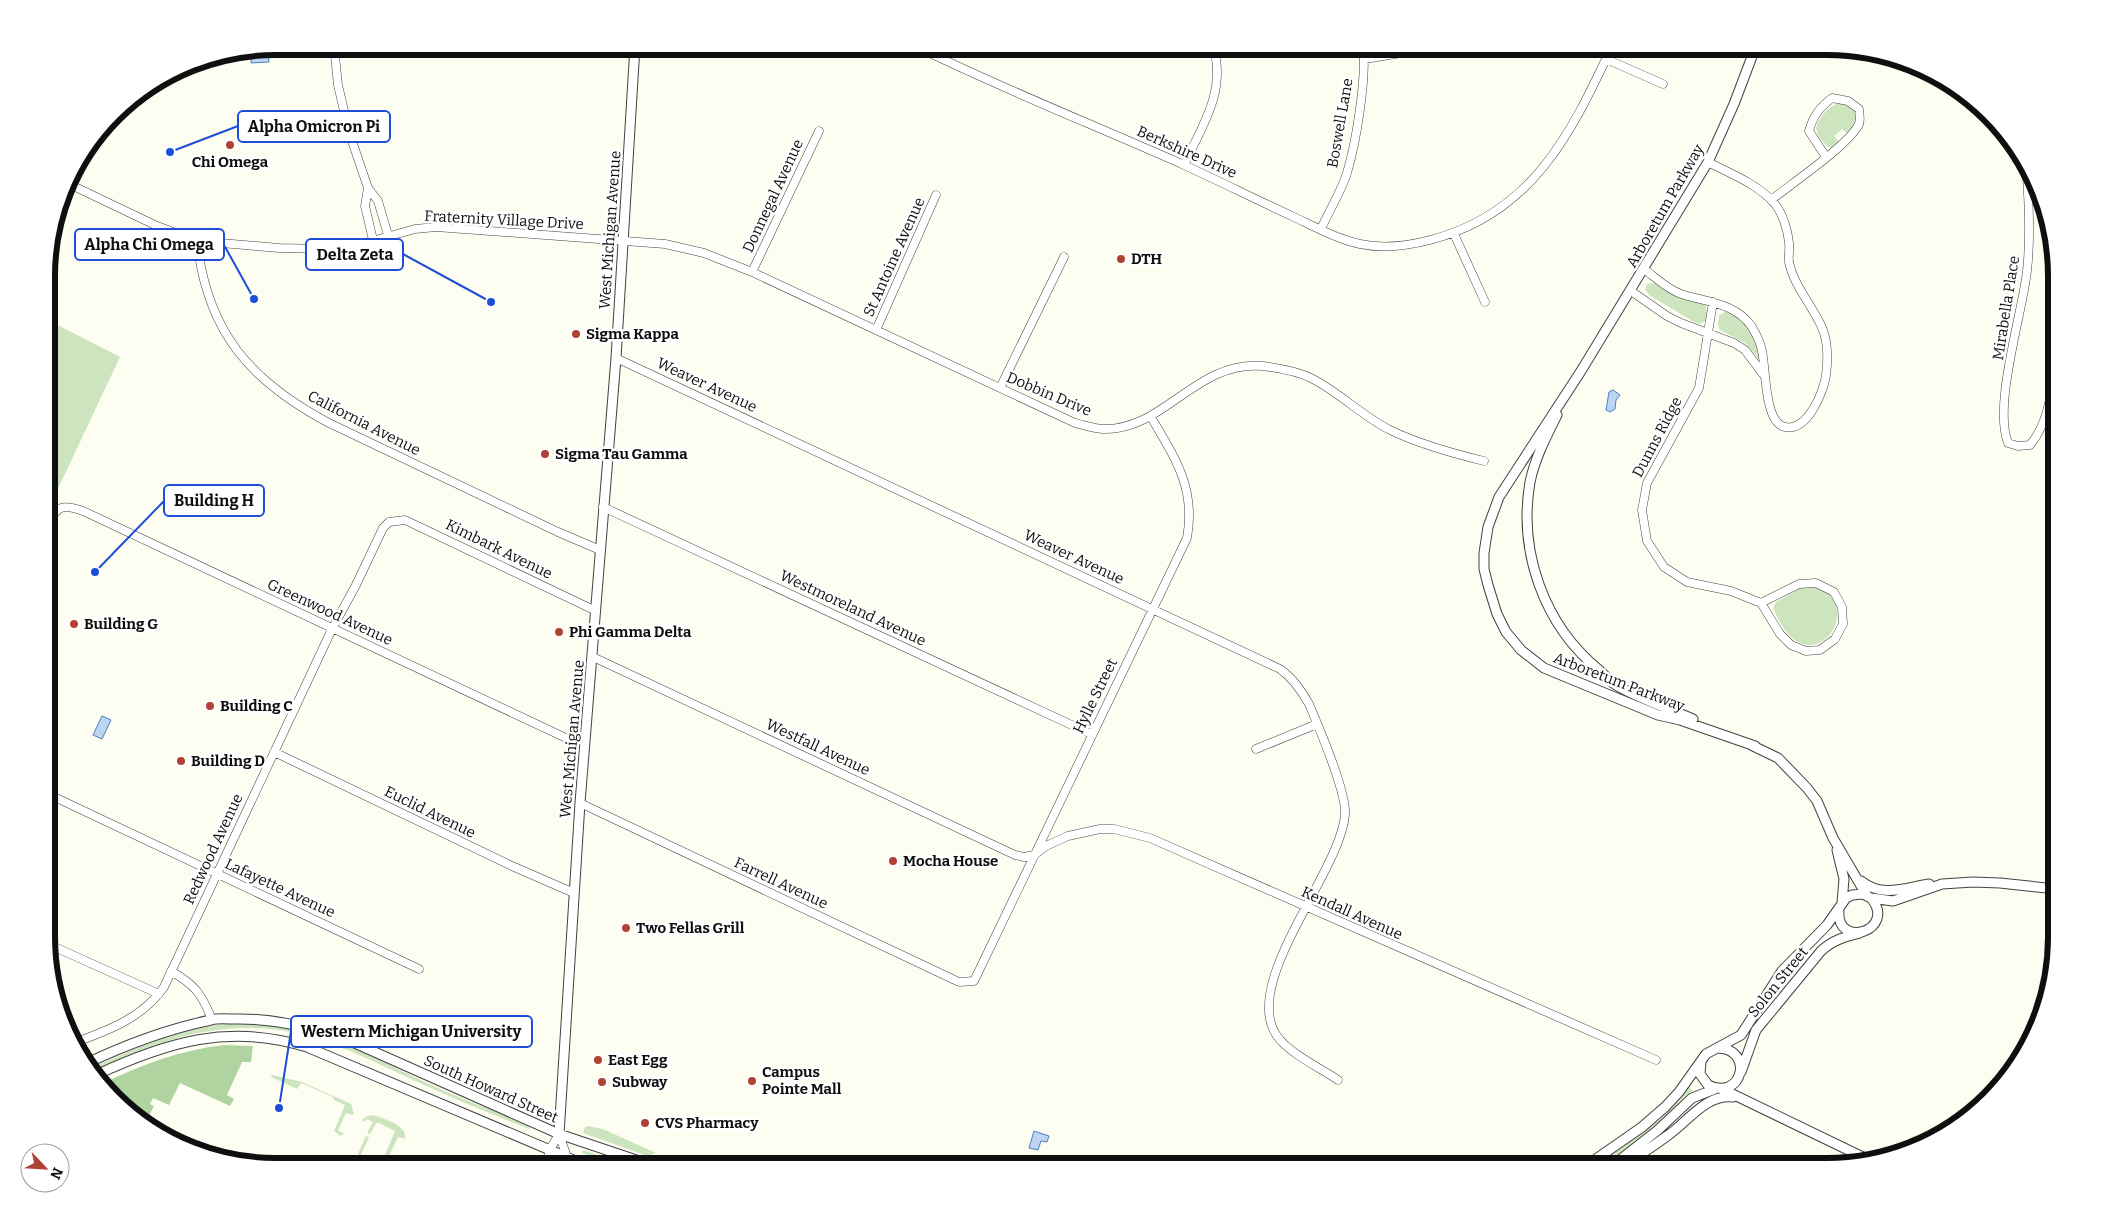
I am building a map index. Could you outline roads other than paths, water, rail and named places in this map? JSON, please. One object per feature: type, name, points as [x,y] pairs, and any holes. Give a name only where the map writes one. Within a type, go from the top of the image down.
[{"type":"street","points":[[335,55],[342,106],[368,188],[378,201],[388,235]]},
{"type":"street","name":"West Michigan Avenue","points":[[565,1158],[559,1134],[574,893],[616,358],[634,55]]},
{"type":"street","name":"Berkshire Drive","points":[[933,55],[968,72],[1184,165],[1344,240],[1381,247],[1411,245],[1454,234],[1482,219],[1527,187],[1548,164],[1567,134],[1608,55]]},
{"type":"street","points":[[1184,165],[1215,94],[1218,68],[1215,55]]},
{"type":"street","name":"Boswell Lane","points":[[1321,229],[1347,174],[1354,141],[1364,55]]},
{"type":"street","points":[[1365,59],[1392,55]]},
{"type":"street","name":"Arboretum Parkway","points":[[1753,55],[1734,104],[1708,162],[1631,291],[1499,497],[1485,539],[1484,570],[1497,614],[1506,632],[1522,650],[1544,668],[1564,678],[1658,715],[1680,720],[1755,746]]},
{"type":"street","points":[[1606,59],[1663,84]]},
{"type":"street","points":[[1771,200],[1826,157],[1855,131],[1860,122],[1858,109],[1848,101],[1832,98],[1822,105],[1813,119],[1809,131],[1826,157]]},
{"type":"street","name":"Donnegal Avenue","points":[[752,272],[819,131]]},
{"type":"street","points":[[1644,269],[1667,288],[1681,294],[1713,302],[1744,317],[1752,327],[1762,352],[1763,374],[1772,416],[1777,424],[1786,428],[1796,426],[1802,422],[1815,406],[1824,387],[1827,366],[1826,342],[1823,331],[1796,280],[1790,262],[1789,242],[1776,206],[1751,184],[1708,162]]},
{"type":"street","name":"Mirabella Place","points":[[2028,184],[2030,212],[2028,257],[2007,383],[2003,432],[2008,443],[2018,446],[2030,445],[2039,434],[2048,407]]},
{"type":"street","name":"Fraternity Village Drive","points":[[74,186],[158,226],[197,241],[279,248],[324,249],[361,244],[388,235],[436,227],[624,241]]},
{"type":"street","points":[[368,188],[365,206],[373,240]]},
{"type":"street","name":"St Antoine Avenue","points":[[876,330],[936,195]]},
{"type":"street","points":[[1454,234],[1485,302]]},
{"type":"street","name":"California Avenue","points":[[197,241],[207,292],[221,327],[232,346],[247,364],[280,393],[303,409],[329,423],[558,532],[600,550]]},
{"type":"street","name":"Dobbin Drive","points":[[624,241],[686,247],[752,272],[1074,422],[1097,429],[1126,426],[1151,416],[1203,380],[1227,370],[1243,366],[1262,366],[1308,376],[1355,409],[1391,430],[1464,456],[1484,460]]},
{"type":"street","points":[[1000,388],[1064,256]]},
{"type":"street","points":[[1631,291],[1667,316],[1693,329],[1734,343],[1745,350],[1763,374]]},
{"type":"street","name":"Dunns Ridge","points":[[1713,302],[1699,388],[1647,483],[1642,510],[1646,541],[1664,567],[1687,582],[1732,591],[1762,604]]},
{"type":"street","name":"Weaver Avenue","points":[[616,358],[1288,674],[1302,692],[1317,724],[1345,805],[1345,816],[1335,850],[1304,907],[1270,989],[1268,1009],[1277,1037],[1284,1044],[1338,1080]]},
{"type":"street","name":"Arboretum Parkway","points":[[1581,371],[1540,448],[1530,481],[1527,514],[1529,544],[1534,572],[1545,602],[1576,650],[1616,685],[1778,758],[1800,779],[1816,801],[1834,838],[1869,897]]},
{"type":"street","name":"Hylle Street","points":[[971,983],[981,970],[1091,734],[1187,538],[1190,512],[1188,496],[1179,465],[1151,416]]},
{"type":"street","name":"Greenwood Avenue","points":[[55,514],[58,509],[64,506],[83,511],[566,738],[585,741]]},
{"type":"street","name":"Westmoreland Avenue","points":[[603,507],[1091,734]]},
{"type":"street","name":"Kimbark Avenue","points":[[389,522],[398,519],[405,520],[596,611]]},
{"type":"street","name":"Redwood Avenue","points":[[159,994],[332,629],[356,585],[383,528],[389,522]]},
{"type":"street","points":[[1816,583],[1834,592],[1842,607],[1842,624],[1835,639],[1820,650],[1806,651],[1791,645],[1780,634],[1762,604],[1799,584],[1816,583]]},
{"type":"street","name":"Westfall Avenue","points":[[593,656],[1015,854],[1024,856],[1034,855]]},
{"type":"street","points":[[1256,749],[1317,724]]},
{"type":"street","name":"Euclid Avenue","points":[[274,752],[512,866],[574,893]]},
{"type":"street","name":"Lafayette Avenue","points":[[55,797],[419,969]]},
{"type":"street","name":"Farrell Avenue","points":[[580,803],[959,982],[971,983]]},
{"type":"street","name":"Kendall Avenue","points":[[1034,855],[1046,846],[1068,836],[1100,829],[1114,829],[1150,838],[1656,1060]]},
{"type":"street","name":"Arboretum Parkway","points":[[1834,838],[1844,879],[1840,905]]},
{"type":"street","points":[[1857,877],[1868,887],[1881,891],[1902,890],[1930,884],[2000,883],[2048,888]]},
{"type":"street","points":[[1860,933],[1854,933],[1843,926],[1838,915],[1840,905],[1852,895],[1863,894],[1869,897],[1893,901],[1942,884]]},
{"type":"street","name":"Solon Street","points":[[1741,1072],[1756,1030],[1821,951],[1830,942],[1866,931],[1876,922],[1877,909],[1869,897]]},
{"type":"street","name":"Solon Street","points":[[1717,1048],[1737,1038],[1744,1031],[1782,971],[1827,925],[1840,905]]},
{"type":"street","points":[[55,947],[159,994],[130,1019],[81,1040]]},
{"type":"street","points":[[171,971],[198,991],[204,999],[212,1020]]},
{"type":"street","name":"South Howard Street","points":[[93,1061],[147,1038],[212,1020],[248,1019],[285,1022],[319,1029],[559,1134],[630,1158]]},
{"type":"street","points":[[102,1073],[179,1043],[198,1038],[251,1036],[278,1039],[322,1053],[549,1151],[560,1158]]},
{"type":"street","points":[[1597,1158],[1642,1127],[1665,1107],[1711,1050],[1724,1048],[1735,1054],[1741,1065],[1741,1072],[1734,1084],[1692,1098],[1658,1130],[1622,1158]]},
{"type":"street","points":[[1702,1060],[1700,1074],[1703,1080],[1718,1089],[1861,1155]]},
{"type":"street","points":[[1633,1158],[1667,1136],[1709,1102],[1722,1097],[1738,1098]]},
{"type":"street","name":"West Michigan Avenue","points":[[549,1151],[559,1134]]},
{"type":"street","points":[[549,1151],[549,1158]]},
{"type":"water","points":[[268,55],[269,62],[251,63],[251,56]]},
{"type":"water","points":[[1613,390],[1620,395],[1616,400],[1615,409],[1610,412],[1606,410],[1609,392]]},
{"type":"water","points":[[102,716],[111,720],[102,739],[93,735]]},
{"type":"water","points":[[1034,1131],[1049,1136],[1047,1142],[1041,1141],[1038,1150],[1029,1148]]},
{"type":"place","name":"Chi Omega","points":[[230,145]]},
{"type":"place","name":"Alpha Omicron Pi","points":[[170,152]]},
{"type":"place","name":"DTH","points":[[1121,259]]},
{"type":"place","name":"Alpha Chi Omega","points":[[254,299]]},
{"type":"place","name":"Delta Zeta","points":[[491,302]]},
{"type":"place","name":"Sigma Kappa","points":[[576,334]]},
{"type":"place","name":"Sigma Tau Gamma","points":[[545,454]]},
{"type":"place","name":"Building H","points":[[95,572]]},
{"type":"place","name":"Building G","points":[[74,624]]},
{"type":"place","name":"Phi Gamma Delta","points":[[559,632]]},
{"type":"place","name":"Building C","points":[[210,706]]},
{"type":"place","name":"Building D","points":[[181,761]]},
{"type":"place","name":"Mocha House","points":[[893,861]]},
{"type":"place","name":"Two Fellas Grill","points":[[626,928]]},
{"type":"place","name":"East Egg","points":[[598,1060]]},
{"type":"place","name":"Campus Pointe Mall","points":[[752,1081]]},
{"type":"place","name":"Subway","points":[[602,1082]]},
{"type":"place","name":"Western Michigan University","points":[[279,1108]]},
{"type":"place","name":"CVS Pharmacy","points":[[645,1123]]}]
